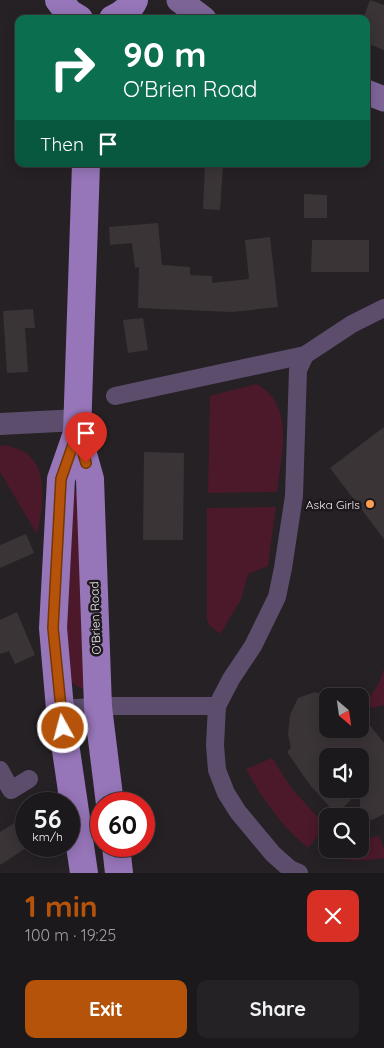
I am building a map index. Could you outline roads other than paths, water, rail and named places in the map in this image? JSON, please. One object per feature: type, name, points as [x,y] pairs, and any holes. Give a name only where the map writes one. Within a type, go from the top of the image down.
[{"type":"main road","points":[[179,0],[199,15]]},
{"type":"main road","points":[[370,94],[384,99]]},
{"type":"main road","name":"O'Brien Road","points":[[86,167],[78,426],[90,479],[98,706],[109,792]]},
{"type":"main road","name":"O'Brien Road","points":[[78,426],[61,479],[53,628],[60,709],[84,873]]},
{"type":"main road","points":[[118,857],[120,873]]},
{"type":"street","points":[[114,396],[305,355],[352,324],[384,308]]},
{"type":"street","points":[[299,873],[273,854],[238,812],[226,793],[218,770],[215,745],[217,706],[231,679],[253,646],[277,597],[286,557],[294,496],[298,370],[305,355]]},
{"type":"street","points":[[0,424],[78,426]]},
{"type":"street","points":[[60,709],[98,706],[217,706]]},
{"type":"street","points":[[0,770],[11,790],[29,779]]},
{"type":"place","name":"Aska Girls","points":[[370,504]]}]
